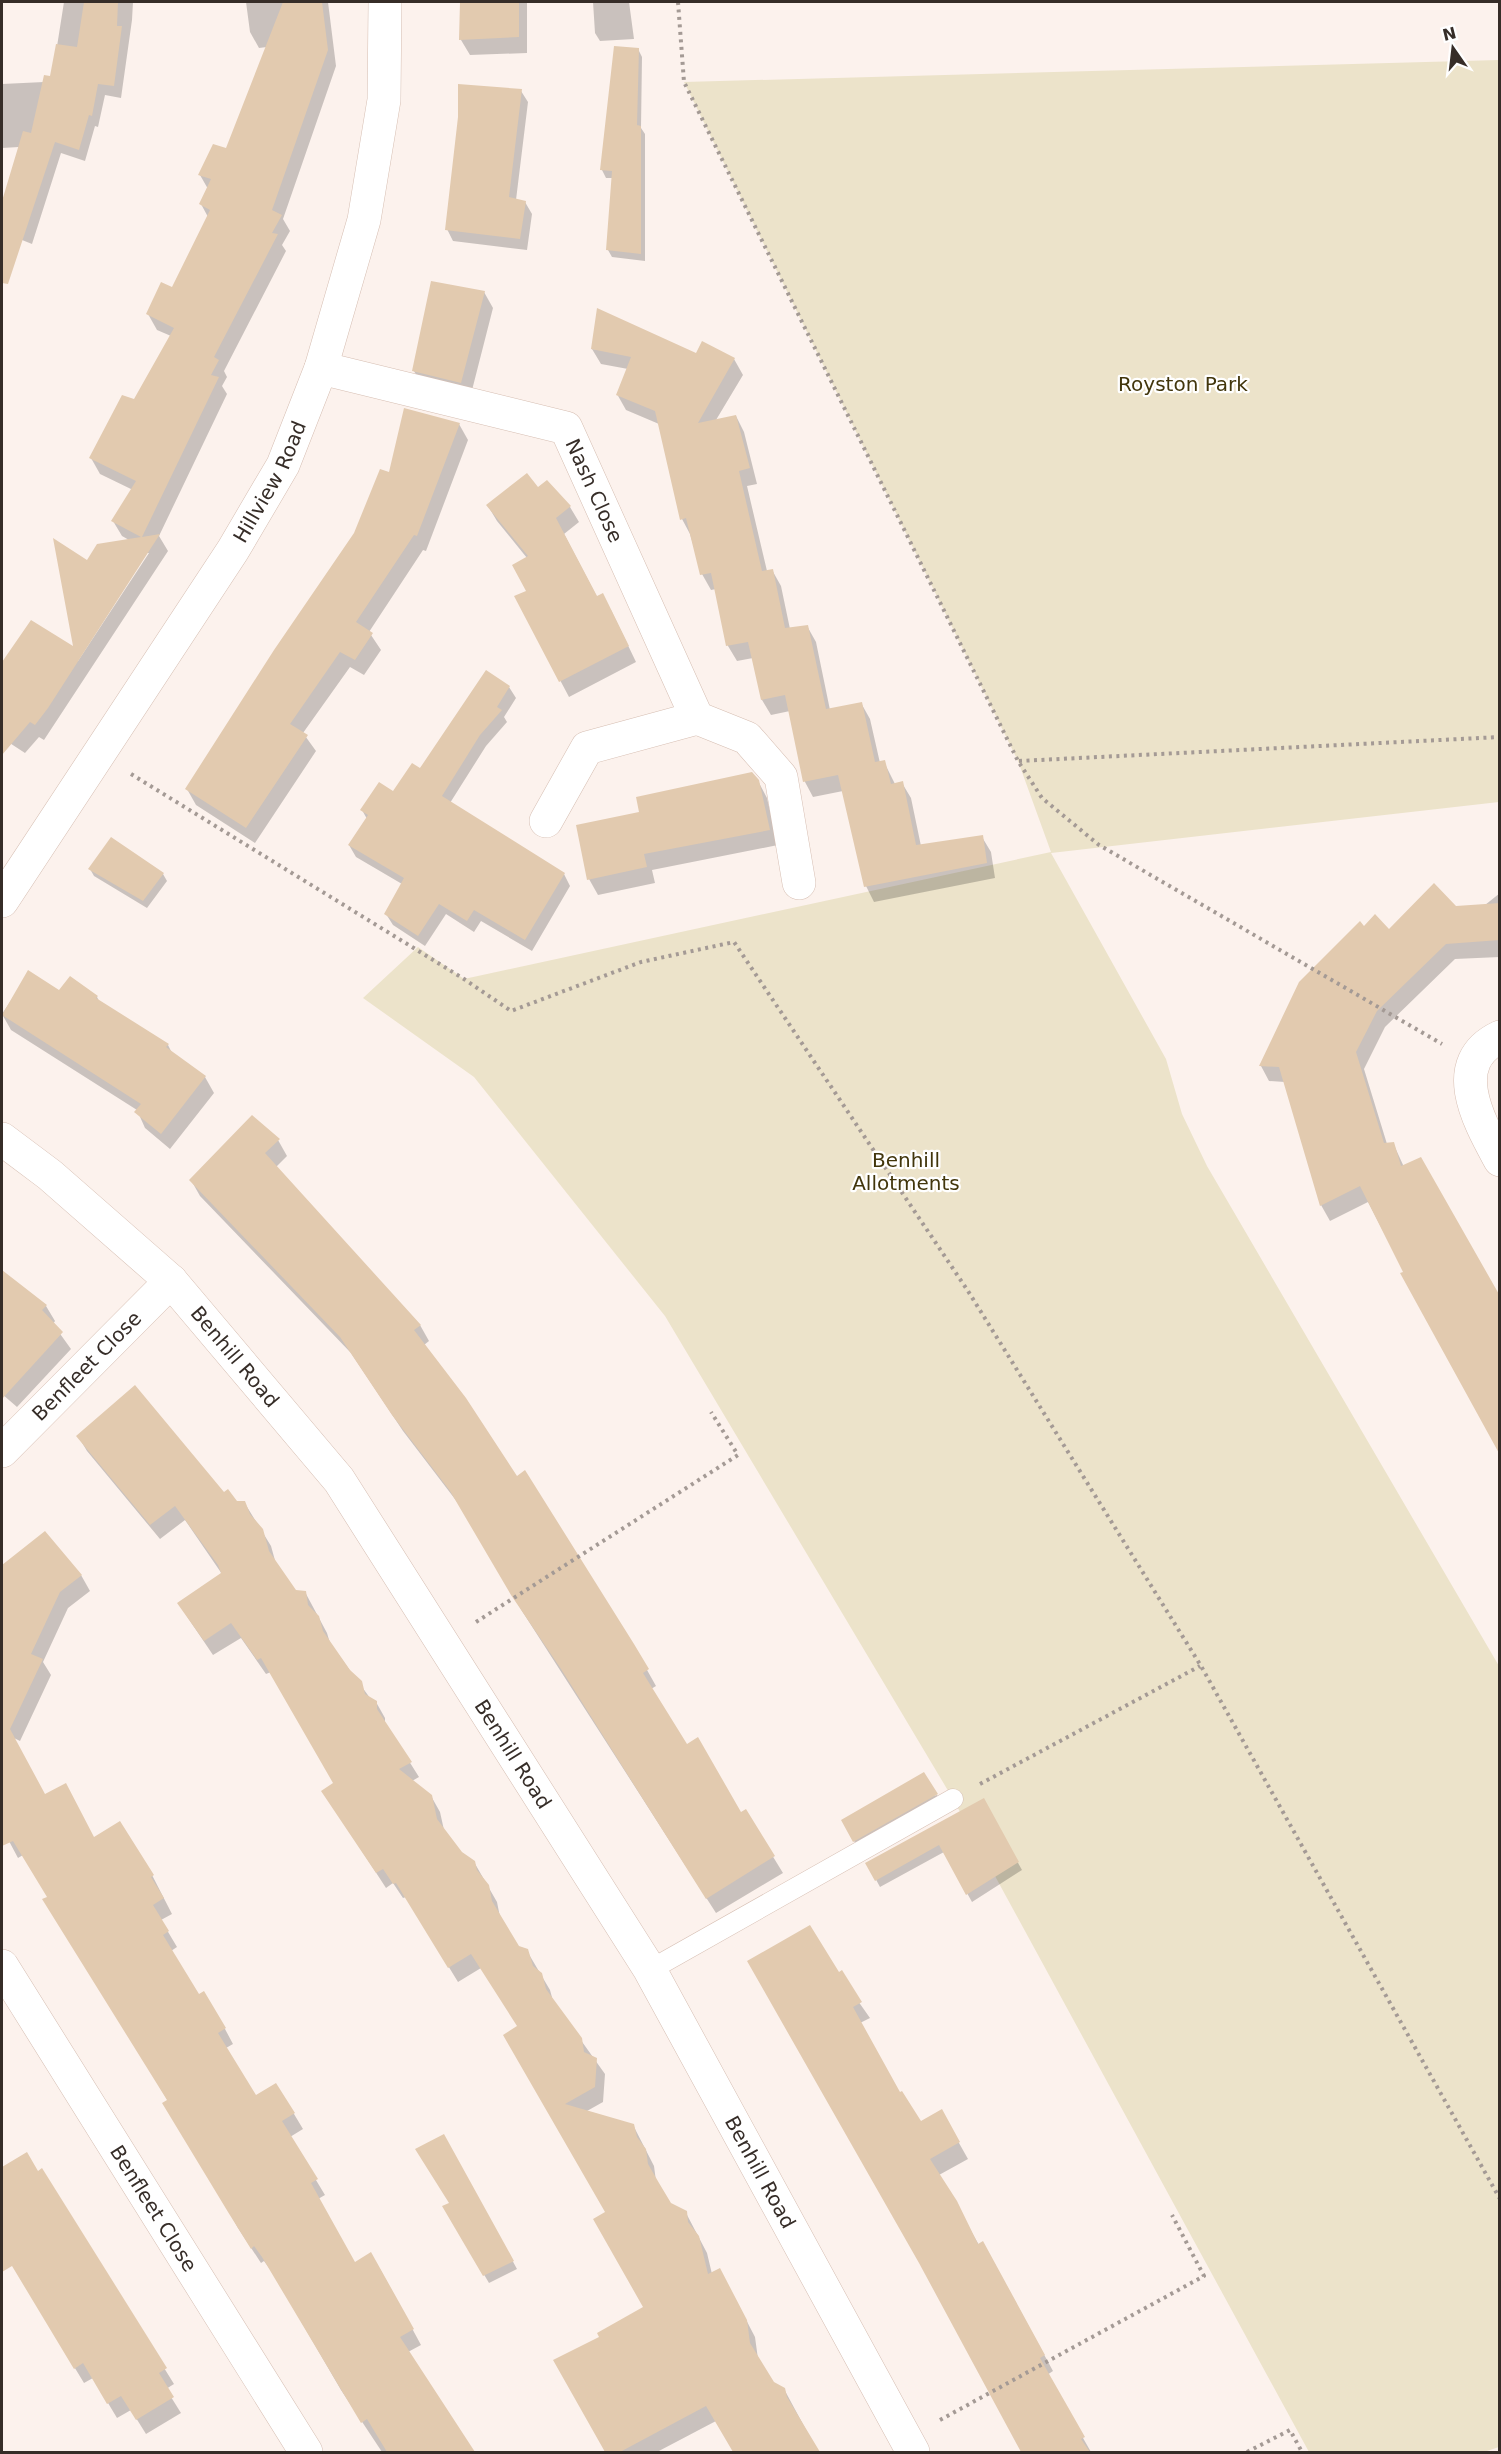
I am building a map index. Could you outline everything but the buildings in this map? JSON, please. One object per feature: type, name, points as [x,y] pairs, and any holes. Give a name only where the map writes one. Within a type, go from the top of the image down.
[{"type":"street","name":"Hillview Road","points":[[2,901],[233,550],[283,465],[321,368],[364,220],[384,100],[385,2]]},
{"type":"street","name":"Nash Close","points":[[321,368],[566,428],[697,718]]},
{"type":"street","points":[[546,821],[587,748],[697,718],[747,738],[781,777],[799,883]]},
{"type":"street","points":[[1500,1037],[1492,1041],[1474,1062],[1469,1085],[1480,1122],[1500,1160]]},
{"type":"street","name":"Benhill Road","points":[[2,1139],[50,1175],[171,1281],[339,1480],[650,1970],[909,2446]]},
{"type":"street","name":"Benfleet Close","points":[[2,1451],[171,1281]]},
{"type":"street","name":"Benfleet Close","points":[[2,1966],[306,2452]]},
{"type":"lane","points":[[650,1970],[952,1799]]},
{"type":"path","points":[[678,2],[684,82],[1018,761],[1042,798],[1099,845],[1474,1062]]},
{"type":"path","points":[[1018,761],[1500,737]]},
{"type":"path","points":[[99,755],[464,979],[511,1011],[641,962],[734,942],[968,1291],[1201,1666],[1500,2199]]},
{"type":"path","points":[[443,1643],[738,1455],[711,1412]]},
{"type":"path","points":[[952,1799],[1201,1666]]},
{"type":"path","points":[[909,2446],[1204,2276],[1172,2215]]},
{"type":"path","points":[[1247,2452],[1290,2430],[1302,2452]]},
{"type":"green space","name":"Benhill Allotments","points":[[1499,60],[1499,802],[1051,853],[1166,1059],[1182,1114],[1207,1166],[1499,1666],[1499,2447],[1484,2452],[1309,2452],[953,1799],[665,1316],[474,1077],[363,998],[418,947],[464,979],[1051,852],[1018,761],[684,82]]},
{"type":"park label","name":"Royston Park","points":[[1183,384]]}]
